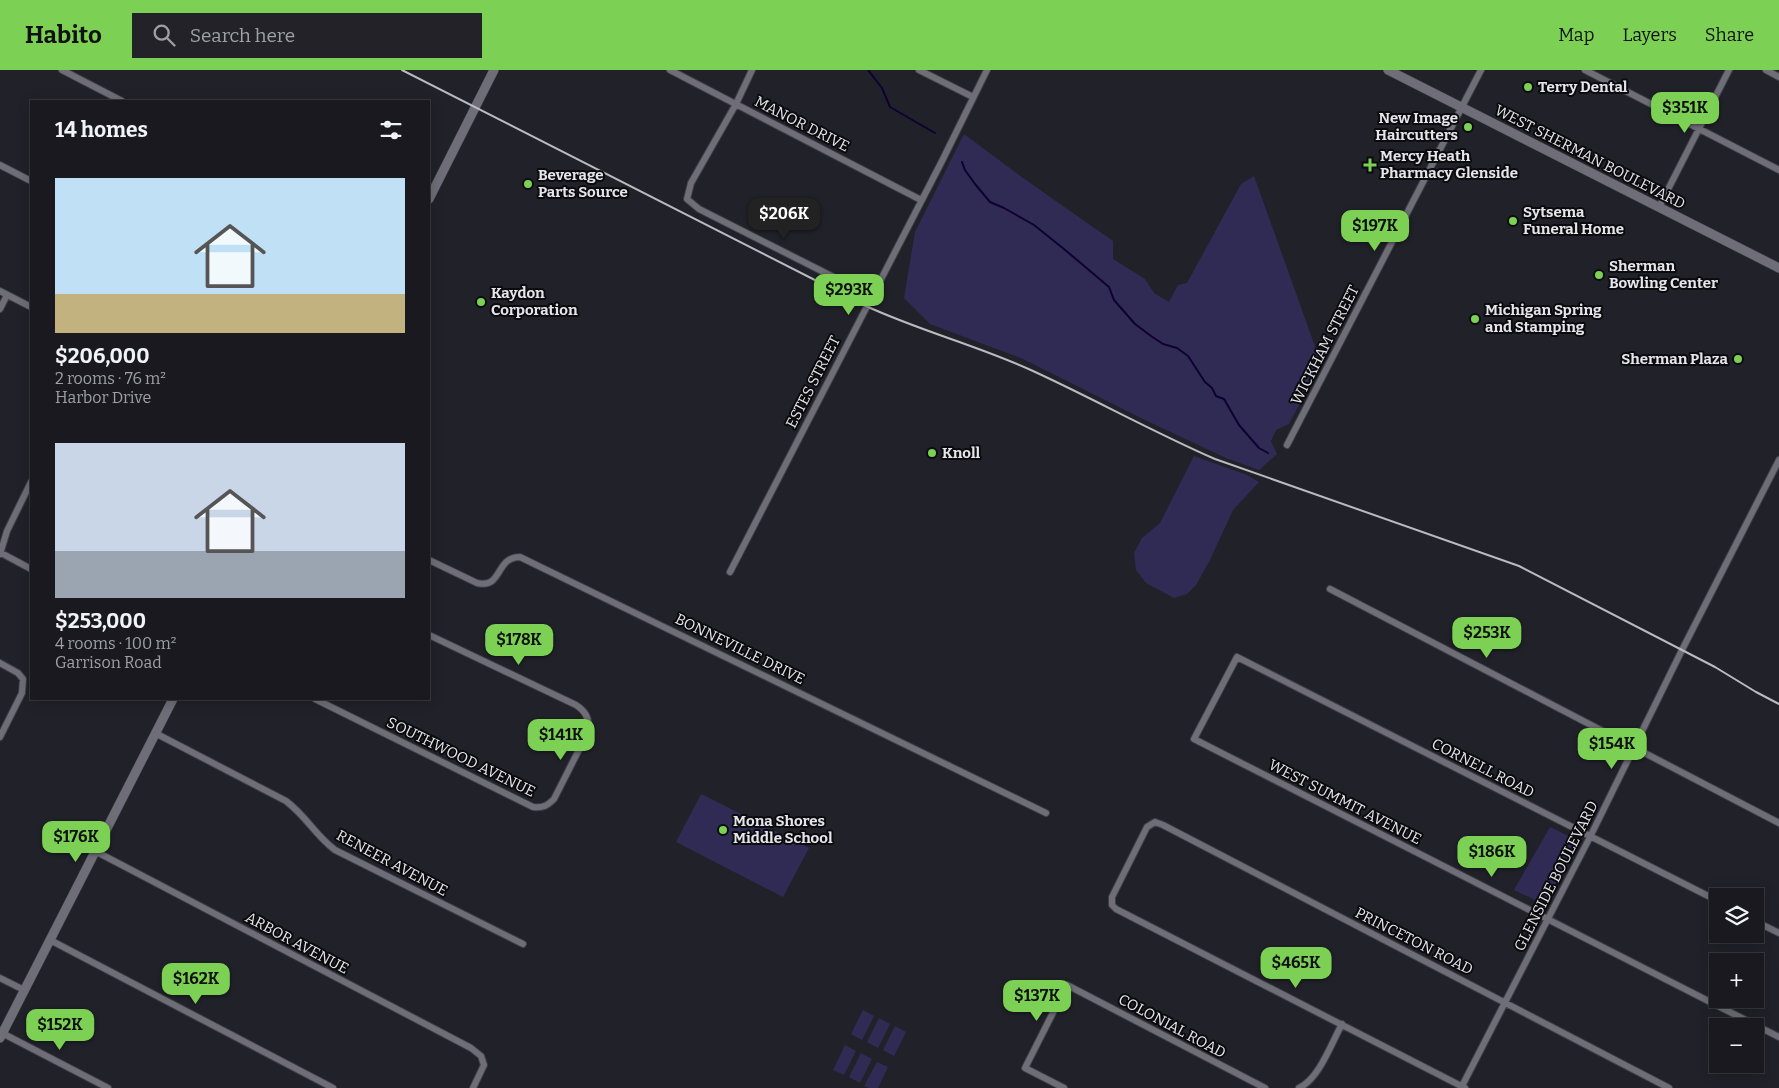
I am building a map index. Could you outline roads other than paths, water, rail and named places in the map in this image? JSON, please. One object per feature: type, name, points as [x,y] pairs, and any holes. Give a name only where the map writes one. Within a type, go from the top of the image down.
[{"type":"street","points":[[62,70],[120,100]]},
{"type":"street","points":[[430,198],[494,70]]},
{"type":"street","name":"MANOR DRIVE","points":[[670,70],[922,200]]},
{"type":"street","points":[[752,70],[736,104],[691,183],[687,199],[699,209],[871,296]]},
{"type":"street","points":[[919,70],[973,97]]},
{"type":"street","name":"ESTES STREET","points":[[730,572],[922,200],[986,70]]},
{"type":"street","name":"WEST SHERMAN BOULEVARD","points":[[1388,70],[1779,268]]},
{"type":"street","name":"WICKHAM STREET","points":[[1288,445],[1481,70]]},
{"type":"street","points":[[1585,70],[1779,170]]},
{"type":"street","points":[[1659,207],[1729,70]]},
{"type":"street","points":[[1766,70],[1779,77]]},
{"type":"street","points":[[0,165],[30,180]]},
{"type":"street","points":[[0,291],[30,306]]},
{"type":"street","points":[[0,309],[7,295]]},
{"type":"street","name":"GLENSIDE BOULEVARD","points":[[1463,1087],[1779,460]]},
{"type":"street","points":[[30,484],[7,531],[0,554],[30,569]]},
{"type":"street","name":"BONNEVILLE DRIVE","points":[[430,560],[485,585],[491,582],[506,561],[513,557],[520,557],[1021,799],[1046,813]]},
{"type":"street","points":[[1330,589],[1779,823]]},
{"type":"street","name":"SOUTHWOOD AVENUE","points":[[319,700],[533,807],[542,808],[549,804],[554,799],[587,734],[589,724],[585,712],[576,705],[430,635]]},
{"type":"street","name":"CORNELL ROAD","points":[[1194,740],[1237,658],[1709,897]]},
{"type":"street","points":[[0,663],[18,673],[23,679],[22,693],[0,737]]},
{"type":"street","points":[[108,1088],[1,1035],[172,700]]},
{"type":"street","name":"RENEER AVENUE","points":[[156,733],[286,801],[304,816],[318,836],[335,850],[523,944]]},
{"type":"street","name":"WEST SUMMIT AVENUE","points":[[1194,740],[1548,918],[1779,1037]]},
{"type":"street","name":"PRINCETON ROAD","points":[[1342,1024],[1116,909],[1112,904],[1112,897],[1147,827],[1155,822],[1162,824],[1669,1088]]},
{"type":"street","name":"ARBOR AVENUE","points":[[95,851],[471,1048],[478,1053],[484,1065],[473,1088]]},
{"type":"street","points":[[1764,925],[1779,933]]},
{"type":"street","points":[[50,940],[333,1088]]},
{"type":"street","points":[[0,978],[24,990]]},
{"type":"street","name":"COLONIAL ROAD","points":[[1064,1088],[1025,1068],[1067,985],[1265,1088]]},
{"type":"street","points":[[1298,1088],[1316,1074],[1342,1024],[1463,1087]]},
{"type":"waterway","points":[[868,70],[882,88],[890,107],[935,133]]},
{"type":"waterway","points":[[962,162],[965,170],[990,202],[1034,225],[1109,287],[1114,300],[1135,324],[1163,344],[1177,348],[1188,356],[1216,396],[1224,399],[1239,425],[1259,448],[1268,453]]},
{"type":"railway","points":[[402,70],[866,306],[1013,362],[1215,459],[1519,566],[1715,667],[1779,704]]},
{"type":"place","name":"Terry Dental","points":[[1528,87]]},
{"type":"place","name":"New Image Haircutters","points":[[1468,127]]},
{"type":"place","name":"Mercy Heath Pharmacy Glenside","points":[[1370,165]]},
{"type":"place","name":"Beverage Parts Source","points":[[528,184]]},
{"type":"place","name":"Sytsema Funeral Home","points":[[1513,221]]},
{"type":"place","name":"Sherman Bowling Center","points":[[1599,275]]},
{"type":"place","name":"Kaydon Corporation","points":[[481,302]]},
{"type":"place","name":"Michigan Spring and Stamping","points":[[1475,319]]},
{"type":"place","name":"Sherman Plaza","points":[[1738,359]]},
{"type":"place","name":"Knoll","points":[[932,453]]},
{"type":"place","name":"Mona Shores Middle School","points":[[723,830]]}]
